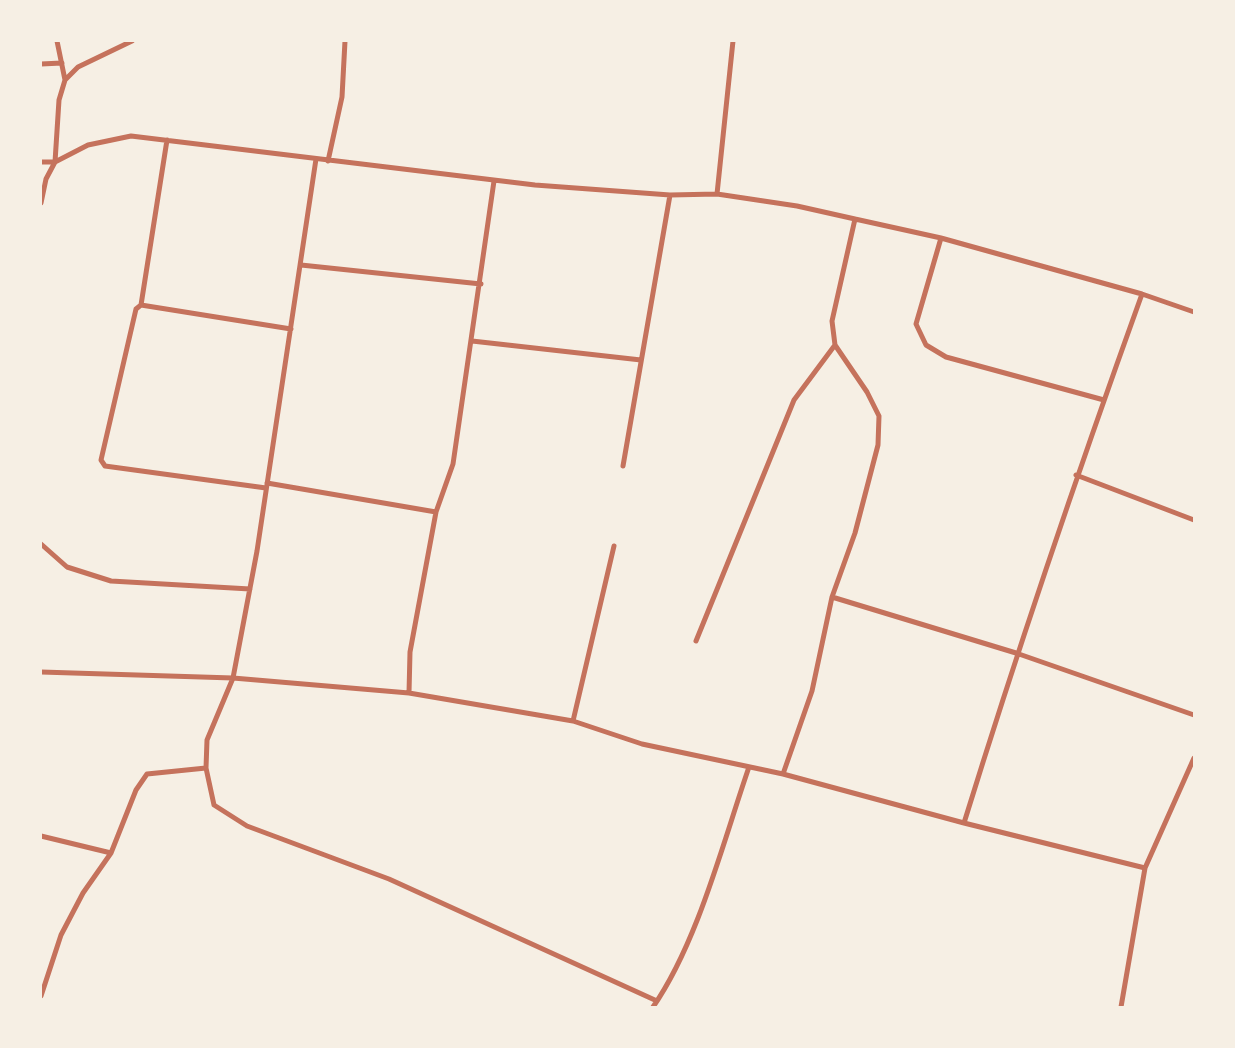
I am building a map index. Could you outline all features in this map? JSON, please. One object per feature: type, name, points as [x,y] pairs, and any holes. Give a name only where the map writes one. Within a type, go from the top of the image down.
[{"type":"street","points":[[41,203],[46,179],[54,162],[59,100],[65,80],[57,41]]},
{"type":"street","points":[[65,80],[78,67],[132,41]]},
{"type":"street","points":[[328,161],[342,97],[345,41]]},
{"type":"street","points":[[718,194],[733,41]]},
{"type":"street","points":[[41,64],[62,63]]},
{"type":"street","points":[[41,162],[54,162],[88,145],[131,136],[494,181],[670,195],[718,194],[797,206],[941,238],[1142,294],[1194,312]]},
{"type":"street","points":[[167,140],[140,305],[136,309],[101,460],[106,466],[267,486],[436,512]]},
{"type":"street","points":[[316,159],[250,589],[232,678],[207,740],[206,768],[214,805],[247,826],[389,879],[658,1001]]},
{"type":"street","points":[[408,694],[410,652],[436,512],[453,464],[481,284],[494,181]]},
{"type":"street","points":[[623,466],[670,195]]},
{"type":"street","points":[[783,774],[812,690],[832,597],[855,533],[870,482],[878,445],[879,416],[867,392],[835,345],[832,321],[854,219]]},
{"type":"street","points":[[941,238],[916,324],[926,345],[946,357],[1104,400]]},
{"type":"street","points":[[300,265],[481,284]]},
{"type":"street","points":[[964,823],[1016,652],[1076,475],[1142,294]]},
{"type":"street","points":[[140,305],[291,329]]},
{"type":"street","points":[[472,341],[641,360]]},
{"type":"street","points":[[696,641],[794,400],[835,345]]},
{"type":"street","points":[[1076,475],[1194,520]]},
{"type":"street","points":[[41,544],[66,567],[111,581],[250,589]]},
{"type":"street","points":[[573,721],[614,546]]},
{"type":"street","points":[[832,597],[1016,652],[1194,715]]},
{"type":"street","points":[[41,672],[232,678],[408,694],[573,721],[642,744],[783,774],[964,823],[1145,868]]},
{"type":"street","points":[[1120,1007],[1145,868],[1194,758]]},
{"type":"street","points":[[653,1007],[677,967],[700,910],[749,767]]},
{"type":"street","points":[[41,996],[61,935],[82,893],[111,853],[136,790],[148,774],[206,768]]},
{"type":"street","points":[[41,836],[111,853]]}]
